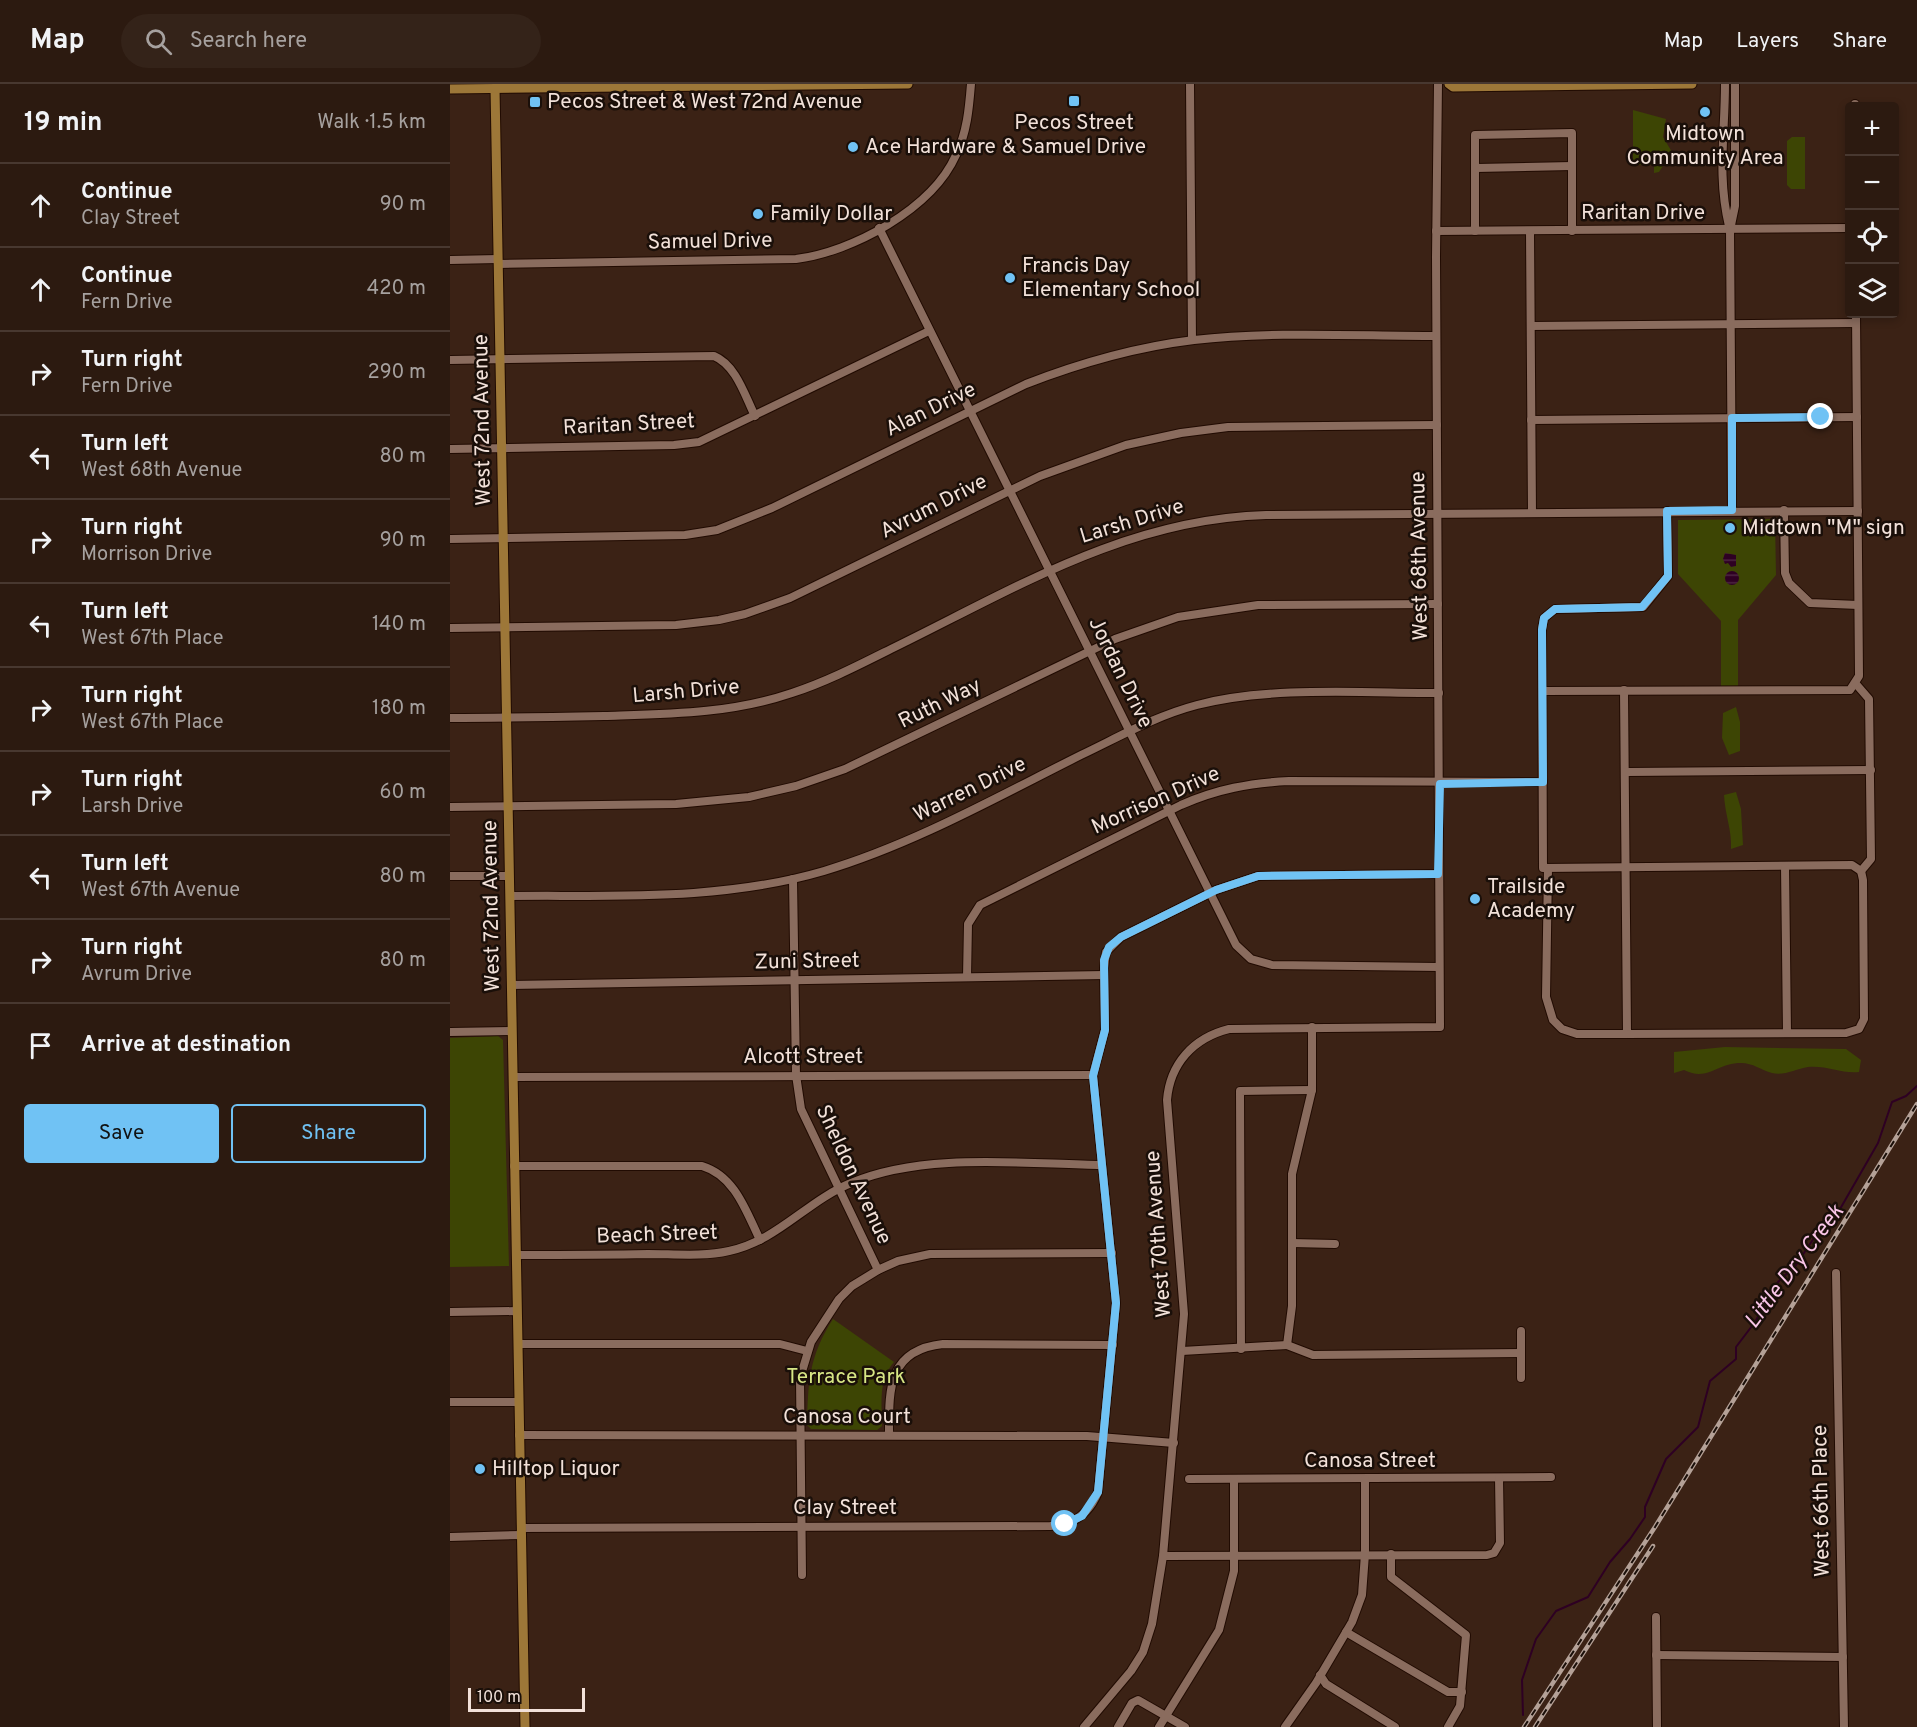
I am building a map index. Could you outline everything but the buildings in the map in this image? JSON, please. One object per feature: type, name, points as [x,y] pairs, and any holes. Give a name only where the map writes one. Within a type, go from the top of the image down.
[{"type":"main road","points":[[450,89],[495,86],[908,84]]},
{"type":"main road","points":[[1449,84],[1453,87],[1692,84]]},
{"type":"main road","name":"West 72nd Avenue","points":[[495,86],[525,1727]]},
{"type":"street","name":"Samuel Drive","points":[[450,260],[498,262],[796,259],[829,252],[879,228],[921,201],[948,172],[964,135],[970,84]]},
{"type":"street","points":[[1190,84],[1192,340]]},
{"type":"street","name":"West 68th Avenue","points":[[1438,84],[1436,336],[1440,1027]]},
{"type":"street","points":[[1725,84],[1725,125],[1720,165],[1722,193],[1730,230],[1732,510]]},
{"type":"street","points":[[1730,230],[1735,206],[1735,84]]},
{"type":"street","points":[[1475,231],[1475,135],[1572,133],[1572,231]]},
{"type":"street","points":[[1476,168],[1572,166]]},
{"type":"street","name":"Jordan Drive","points":[[879,228],[1236,945],[1257,962],[1279,965],[1439,966]]},
{"type":"street","name":"Raritan Drive","points":[[1436,231],[1845,228]]},
{"type":"street","points":[[1530,232],[1532,513]]},
{"type":"street","points":[[1544,691],[1850,690],[1856,684],[1859,676],[1856,318]]},
{"type":"street","points":[[1530,326],[1856,323]]},
{"type":"street","name":"Raritan Street","points":[[450,449],[684,444],[707,439],[929,331]]},
{"type":"street","name":"Alan Drive","points":[[450,539],[684,535],[717,530],[772,508],[1026,384],[1070,368],[1129,351],[1192,340],[1237,336],[1436,336]]},
{"type":"street","points":[[450,360],[714,356],[732,370],[755,416]]},
{"type":"street","points":[[1531,420],[1857,417]]},
{"type":"street","name":"Avrum Drive","points":[[450,628],[676,625],[745,614],[790,598],[1009,490],[1086,458],[1154,438],[1193,431],[1262,426],[1437,425]]},
{"type":"street","name":"Larsh Drive","points":[[450,718],[681,714],[726,710],[762,702],[794,693],[844,672],[1049,571],[1123,540],[1213,518],[1266,515],[1437,515],[1732,510],[1858,511]]},
{"type":"street","points":[[1784,510],[1785,573],[1789,583],[1810,603],[1858,605]]},
{"type":"street","points":[[1546,869],[1852,865],[1861,871],[1863,880],[1864,1003],[1862,1024],[1859,1029],[1846,1033],[1577,1034],[1562,1029],[1553,1020],[1546,997],[1542,630],[1544,618],[1555,609],[1642,607],[1668,576],[1667,511]]},
{"type":"street","name":"Ruth Way","points":[[450,807],[700,803],[749,797],[796,786],[873,757],[1089,651],[1158,623],[1218,609],[1258,605],[1438,604]]},
{"type":"street","points":[[1856,684],[1869,699],[1871,770],[1871,858],[1861,871]]},
{"type":"street","points":[[1624,690],[1627,1034]]},
{"type":"street","name":"Warren Drive","points":[[510,896],[693,894],[749,888],[793,879],[853,861],[908,840],[1128,731],[1181,709],[1240,696],[1439,693]]},
{"type":"street","points":[[1626,772],[1871,770]]},
{"type":"street","name":"Morrison Drive","points":[[968,977],[968,924],[980,905],[1168,812],[1215,792],[1259,782],[1440,784],[1543,782]]},
{"type":"street","points":[[1785,866],[1786,1034]]},
{"type":"street","points":[[1093,1076],[1105,1030],[1106,952],[1114,943],[1209,893],[1240,881],[1270,875],[1438,874]]},
{"type":"street","points":[[450,876],[509,876]]},
{"type":"street","name":"Sheldon Avenue","points":[[793,879],[796,1075],[804,1118],[878,1270]]},
{"type":"street","name":"Zuni Street","points":[[511,985],[1104,975]]},
{"type":"street","name":"West 70th Avenue","points":[[1084,1727],[1131,1671],[1143,1652],[1152,1624],[1163,1556],[1182,1351],[1183,1274],[1167,1101],[1173,1073],[1186,1052],[1201,1040],[1221,1031],[1243,1027],[1440,1027]]},
{"type":"street","points":[[1287,1345],[1292,1306],[1293,1164],[1312,1090],[1312,1027]]},
{"type":"street","points":[[450,1032],[512,1031]]},
{"type":"street","name":"Alcott Street","points":[[513,1077],[1093,1076]]},
{"type":"street","name":"Clay Street","points":[[450,1536],[521,1532],[801,1526],[1065,1524],[1082,1516],[1094,1501],[1100,1479],[1116,1303],[1093,1076]]},
{"type":"street","points":[[1241,1349],[1240,1091],[1312,1090]]},
{"type":"street","name":"Beach Street","points":[[516,1255],[698,1254],[728,1251],[760,1240],[837,1189],[894,1169],[930,1164],[1102,1165]]},
{"type":"street","points":[[514,1166],[702,1166],[720,1174],[733,1187],[760,1240]]},
{"type":"street","points":[[1292,1243],[1335,1244]]},
{"type":"street","points":[[802,1575],[800,1378],[807,1351],[817,1329],[839,1299],[852,1286],[878,1270],[898,1261],[930,1254],[1112,1253]]},
{"type":"street","name":"West 66th Place","points":[[1836,1274],[1844,1727]]},
{"type":"street","points":[[450,1312],[517,1311]]},
{"type":"street","points":[[1521,1331],[1521,1378]]},
{"type":"street","points":[[518,1344],[780,1344],[807,1351]]},
{"type":"street","points":[[889,1435],[889,1394],[892,1379],[904,1360],[924,1348],[943,1344],[1113,1345]]},
{"type":"street","points":[[1182,1351],[1287,1345],[1313,1355],[1521,1353]]},
{"type":"street","points":[[450,1402],[519,1402]]},
{"type":"street","name":"Canosa Court","points":[[519,1436],[1103,1436],[1174,1443]]},
{"type":"street","name":"Canosa Street","points":[[1190,1479],[1551,1477]]},
{"type":"street","points":[[1163,1556],[1487,1555],[1494,1552],[1500,1543],[1499,1478]]},
{"type":"street","points":[[1159,1727],[1219,1630],[1229,1594],[1236,1554],[1234,1479]]},
{"type":"street","points":[[1285,1727],[1320,1676],[1346,1632],[1362,1595],[1365,1554],[1365,1479]]},
{"type":"street","points":[[1391,1554],[1391,1577],[1466,1635],[1460,1706],[1448,1727]]},
{"type":"street","points":[[1656,1617],[1657,1727]]},
{"type":"street","points":[[1346,1632],[1448,1692],[1462,1692]]},
{"type":"street","points":[[1656,1655],[1843,1657]]},
{"type":"street","points":[[1320,1676],[1326,1684],[1395,1727]]},
{"type":"street","points":[[1118,1727],[1132,1703],[1138,1700],[1185,1727]]},
{"type":"green space","points":[[1633,110],[1666,119],[1663,137],[1672,152],[1659,172],[1654,173],[1654,165],[1633,165]]},
{"type":"green space","points":[[1792,137],[1805,137],[1805,189],[1791,189],[1787,185],[1787,141]]},
{"type":"green space","points":[[1775,519],[1776,575],[1738,620],[1738,691],[1721,691],[1721,621],[1678,574],[1678,520]]},
{"type":"green space","points":[[1736,707],[1740,722],[1740,751],[1729,755],[1722,738],[1723,713]]},
{"type":"green space","points":[[1736,792],[1741,809],[1743,845],[1731,849],[1724,795]]},
{"type":"green space","points":[[498,1036],[503,1040],[509,1266],[450,1267],[450,1038]]},
{"type":"green space","points":[[1725,1047],[1846,1049],[1861,1060],[1859,1072],[1808,1067],[1777,1074],[1741,1063],[1700,1074],[1684,1070],[1674,1073],[1674,1052]]},
{"type":"green space","name":"Terrace Park","points":[[833,1319],[894,1362],[883,1384],[882,1426],[877,1430],[811,1429],[807,1425],[808,1396],[814,1357]]},
{"type":"shaded area","points":[[1725,553],[1736,555],[1736,566],[1731,567],[1728,563],[1725,564],[1723,559]]},
{"type":"shaded area","points":[[1732,571],[1737,573],[1739,578],[1737,583],[1732,585],[1727,583],[1725,578],[1727,573]]},
{"type":"waterway","name":"Little Dry Creek","points":[[1523,1715],[1522,1680],[1536,1639],[1556,1611],[1588,1597],[1610,1562],[1630,1539],[1645,1517],[1645,1507],[1666,1459],[1698,1427],[1710,1381],[1736,1359],[1736,1347],[1755,1322],[1778,1282],[1796,1265],[1826,1220],[1836,1216],[1878,1143],[1892,1102],[1906,1096],[1917,1086]]},
{"type":"railway","points":[[1524,1727],[1655,1527],[1917,1104]]},
{"type":"railway","points":[[1535,1727],[1653,1546]]},
{"type":"place","name":"Pecos Street & Samuel Drive","points":[[1074,101]]},
{"type":"place","name":"Pecos Street & West 72nd Avenue","points":[[535,102]]},
{"type":"place","name":"Midtown Community Area","points":[[1705,112]]},
{"type":"place","name":"Ace Hardware","points":[[853,147]]},
{"type":"place","name":"Family Dollar","points":[[758,214]]},
{"type":"place","name":"Francis Day Elementary School","points":[[1010,278]]},
{"type":"place","name":"Midtown \"M\" sign","points":[[1730,528]]},
{"type":"place","name":"Trailside Academy","points":[[1475,899]]},
{"type":"place","name":"Hilltop Liquor","points":[[480,1469]]},
{"type":"route","points":[[1065,1524],[1082,1516],[1089,1509],[1098,1492],[1116,1318],[1114,1273],[1093,1076],[1105,1030],[1104,960],[1109,947],[1121,937],[1209,893],[1258,876],[1438,874],[1440,784],[1543,782],[1542,630],[1544,618],[1555,609],[1642,607],[1649,600],[1668,576],[1667,511],[1732,510],[1732,418],[1821,417]]}]
